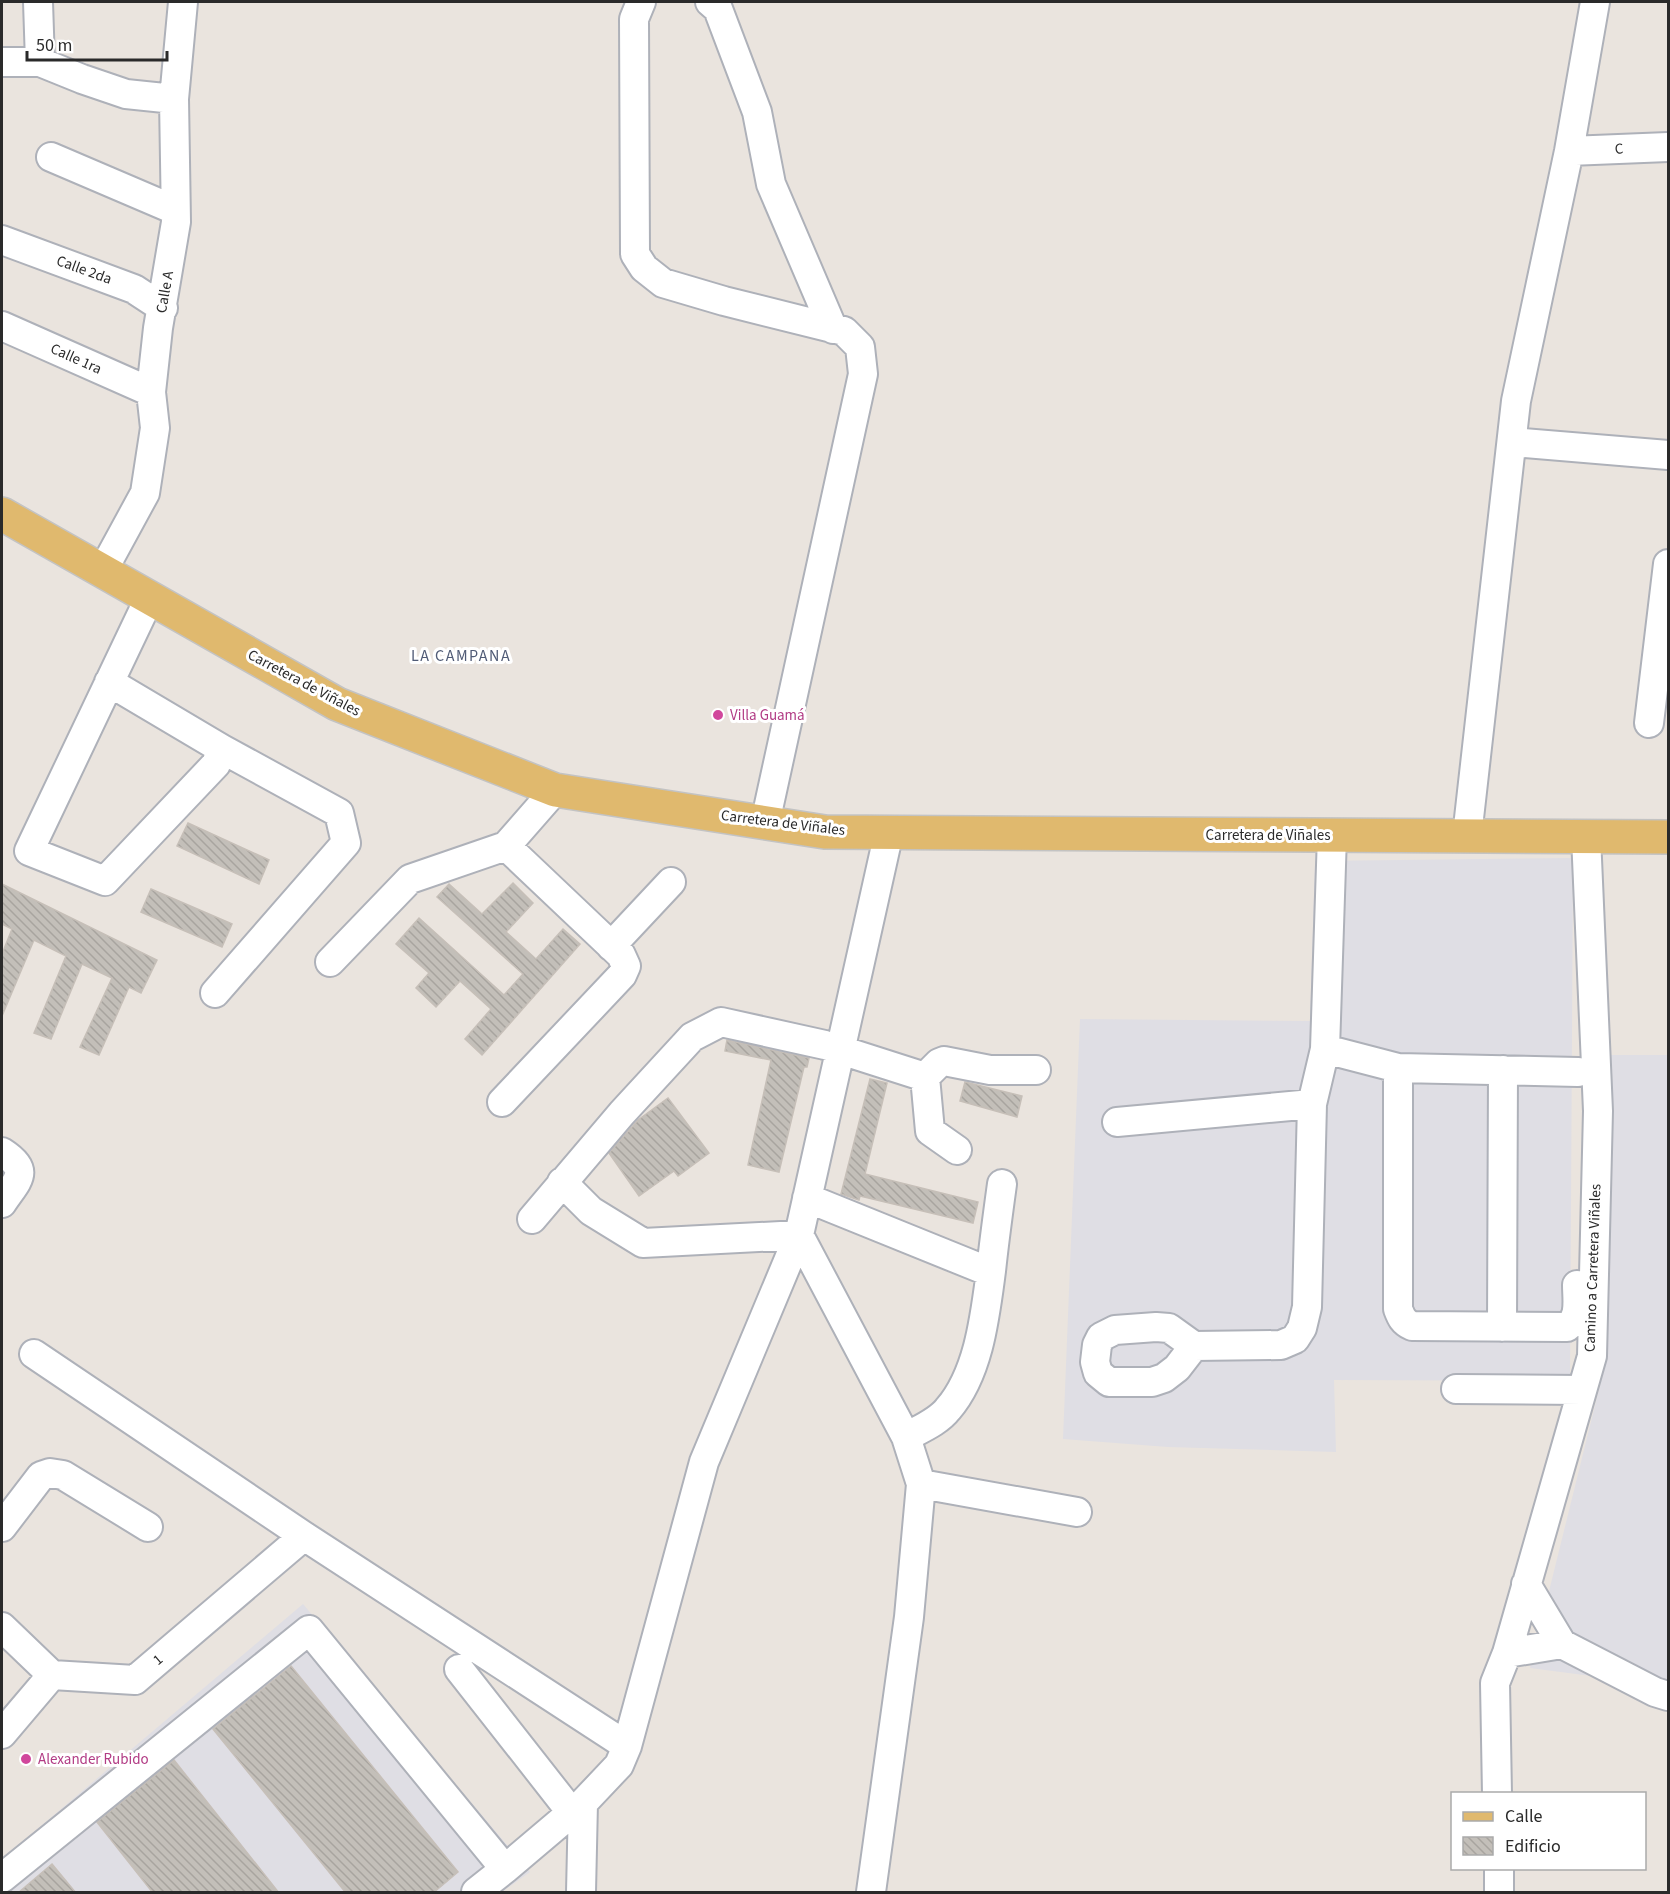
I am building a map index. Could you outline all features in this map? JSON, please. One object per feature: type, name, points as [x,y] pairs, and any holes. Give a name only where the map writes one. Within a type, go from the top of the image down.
[{"type":"main road","name":"Carretera de Viñales","points":[[2,514],[337,704],[555,790],[825,832],[1668,837]]},
{"type":"street","points":[[38,2],[40,62]]},
{"type":"street","name":"Calle A","points":[[102,572],[145,493],[155,428],[151,392],[176,222],[174,99],[183,2]]},
{"type":"street","points":[[640,2],[634,19],[635,254],[644,268],[663,283],[844,332],[860,347],[863,374],[765,823]]},
{"type":"street","points":[[710,2],[718,9],[757,112],[771,184],[833,329]]},
{"type":"street","points":[[1467,836],[1516,401],[1569,151],[1595,2]]},
{"type":"street","points":[[2,62],[40,62],[126,94],[174,99]]},
{"type":"street","name":"C","points":[[1569,151],[1668,147]]},
{"type":"street","points":[[51,157],[175,210]]},
{"type":"street","name":"Calle 2da","points":[[2,240],[134,289],[163,308]]},
{"type":"street","name":"Calle 1ra","points":[[2,326],[151,392]]},
{"type":"street","points":[[1512,442],[1668,455]]},
{"type":"street","points":[[1649,723],[1668,564]]},
{"type":"street","points":[[149,599],[29,851],[105,880],[216,764],[222,748]]},
{"type":"street","points":[[109,682],[339,813],[346,843],[215,993]]},
{"type":"street","points":[[330,962],[410,879],[506,846],[555,790]]},
{"type":"street","points":[[476,1893],[577,1808],[619,1765],[627,1746],[704,1462],[799,1235],[889,832]]},
{"type":"street","points":[[1194,1346],[1281,1345],[1295,1339],[1302,1328],[1307,1306],[1312,1104],[1325,1049],[1332,835]]},
{"type":"street","name":"Camino a Carretera Viñales","points":[[1497,1792],[1495,1683],[1507,1653],[1592,1356],[1598,1111],[1586,836]]},
{"type":"street","points":[[502,1102],[624,972],[624,961],[611,946],[506,846]]},
{"type":"street","points":[[611,946],[672,882]]},
{"type":"street","points":[[1398,1068],[1398,1309],[1401,1317],[1412,1326],[1559,1328],[1574,1323],[1577,1314],[1578,960],[1589,919]]},
{"type":"street","points":[[532,1220],[622,1113],[692,1037],[721,1022],[840,1049],[925,1077]]},
{"type":"street","points":[[1325,1049],[1398,1068],[1578,1072]]},
{"type":"street","points":[[925,1077],[944,1061],[990,1070],[1036,1070]]},
{"type":"street","points":[[1502,1327],[1503,1071]]},
{"type":"street","points":[[925,1077],[930,1131],[957,1150]]},
{"type":"street","points":[[1117,1122],[1312,1104]]},
{"type":"street","points":[[2,1152],[16,1163],[20,1173],[19,1179],[2,1203]]},
{"type":"street","points":[[562,1182],[591,1211],[643,1243],[799,1235]]},
{"type":"street","points":[[906,1437],[932,1423],[947,1411],[958,1396],[977,1352],[986,1316],[1002,1184]]},
{"type":"street","points":[[807,1198],[990,1272]]},
{"type":"street","points":[[799,1235],[906,1437],[921,1484],[909,1617],[871,1893]]},
{"type":"street","points":[[34,1354],[304,1536],[627,1746]]},
{"type":"street","points":[[1456,1389],[1582,1390]]},
{"type":"street","points":[[2,1527],[40,1476],[50,1473],[63,1475],[148,1527]]},
{"type":"street","points":[[921,1484],[1077,1512]]},
{"type":"street","name":"1","points":[[52,1675],[135,1680],[304,1536]]},
{"type":"street","points":[[1526,1584],[1562,1644],[1655,1692],[1668,1696]]},
{"type":"street","points":[[2,1627],[52,1675],[2,1734]]},
{"type":"street","points":[[2,1878],[309,1630],[505,1869]]},
{"type":"street","points":[[1507,1653],[1562,1644]]},
{"type":"street","points":[[459,1669],[577,1808],[581,1893]]},
{"type":"street","points":[[1498,1870],[1499,1893]]},
{"type":"shaded area","points":[[1573,858],[1570,1381],[1334,1380],[1336,1452],[1168,1447],[1063,1439],[1080,1019],[1310,1021],[1315,861]]},
{"type":"shaded area","points":[[1609,1055],[1668,1055],[1668,1686],[1530,1668],[1608,1353]]},
{"type":"shaded area","points":[[303,1604],[530,1872],[502,1892],[2,1892],[2,1859]]},
{"type":"building","points":[[188,823],[269,860],[259,884],[177,846]]},
{"type":"building","points":[[513,883],[533,903],[506,932],[536,959],[563,929],[580,944],[482,1055],[465,1039],[491,1009],[460,981],[436,1007],[416,988],[429,973],[396,944],[419,918],[504,995],[523,974],[437,897],[449,884],[482,914]]},
{"type":"building","points":[[2,884],[157,960],[141,993],[129,987],[99,1055],[80,1047],[112,978],[82,964],[51,1039],[34,1033],[66,956],[34,940],[2,1016],[2,954],[12,929],[2,924]]},
{"type":"building","points":[[151,889],[232,924],[222,947],[141,912]]},
{"type":"building","points":[[727,1040],[809,1058],[807,1067],[804,1067],[779,1172],[748,1165],[771,1060],[725,1051]]},
{"type":"building","points":[[870,1079],[887,1083],[865,1174],[978,1202],[973,1223],[860,1196],[859,1200],[841,1194]]},
{"type":"building","points":[[965,1082],[1022,1096],[1017,1117],[960,1101]]},
{"type":"building","points":[[668,1098],[709,1153],[678,1176],[674,1171],[639,1196],[609,1153],[638,1120]]},
{"type":"building","points":[[291,1666],[458,1872],[433,1893],[346,1893],[213,1729]]},
{"type":"building","points":[[174,1760],[279,1893],[153,1893],[97,1822]]},
{"type":"building","points":[[52,1864],[76,1893],[18,1893]]},
{"type":"place","name":"Villa Guamá","points":[[718,715]]},
{"type":"place","name":"Alexander Rubido","points":[[26,1759]]},
{"type":"district","name":"LA CAMPANA","points":[[461,656]]}]
